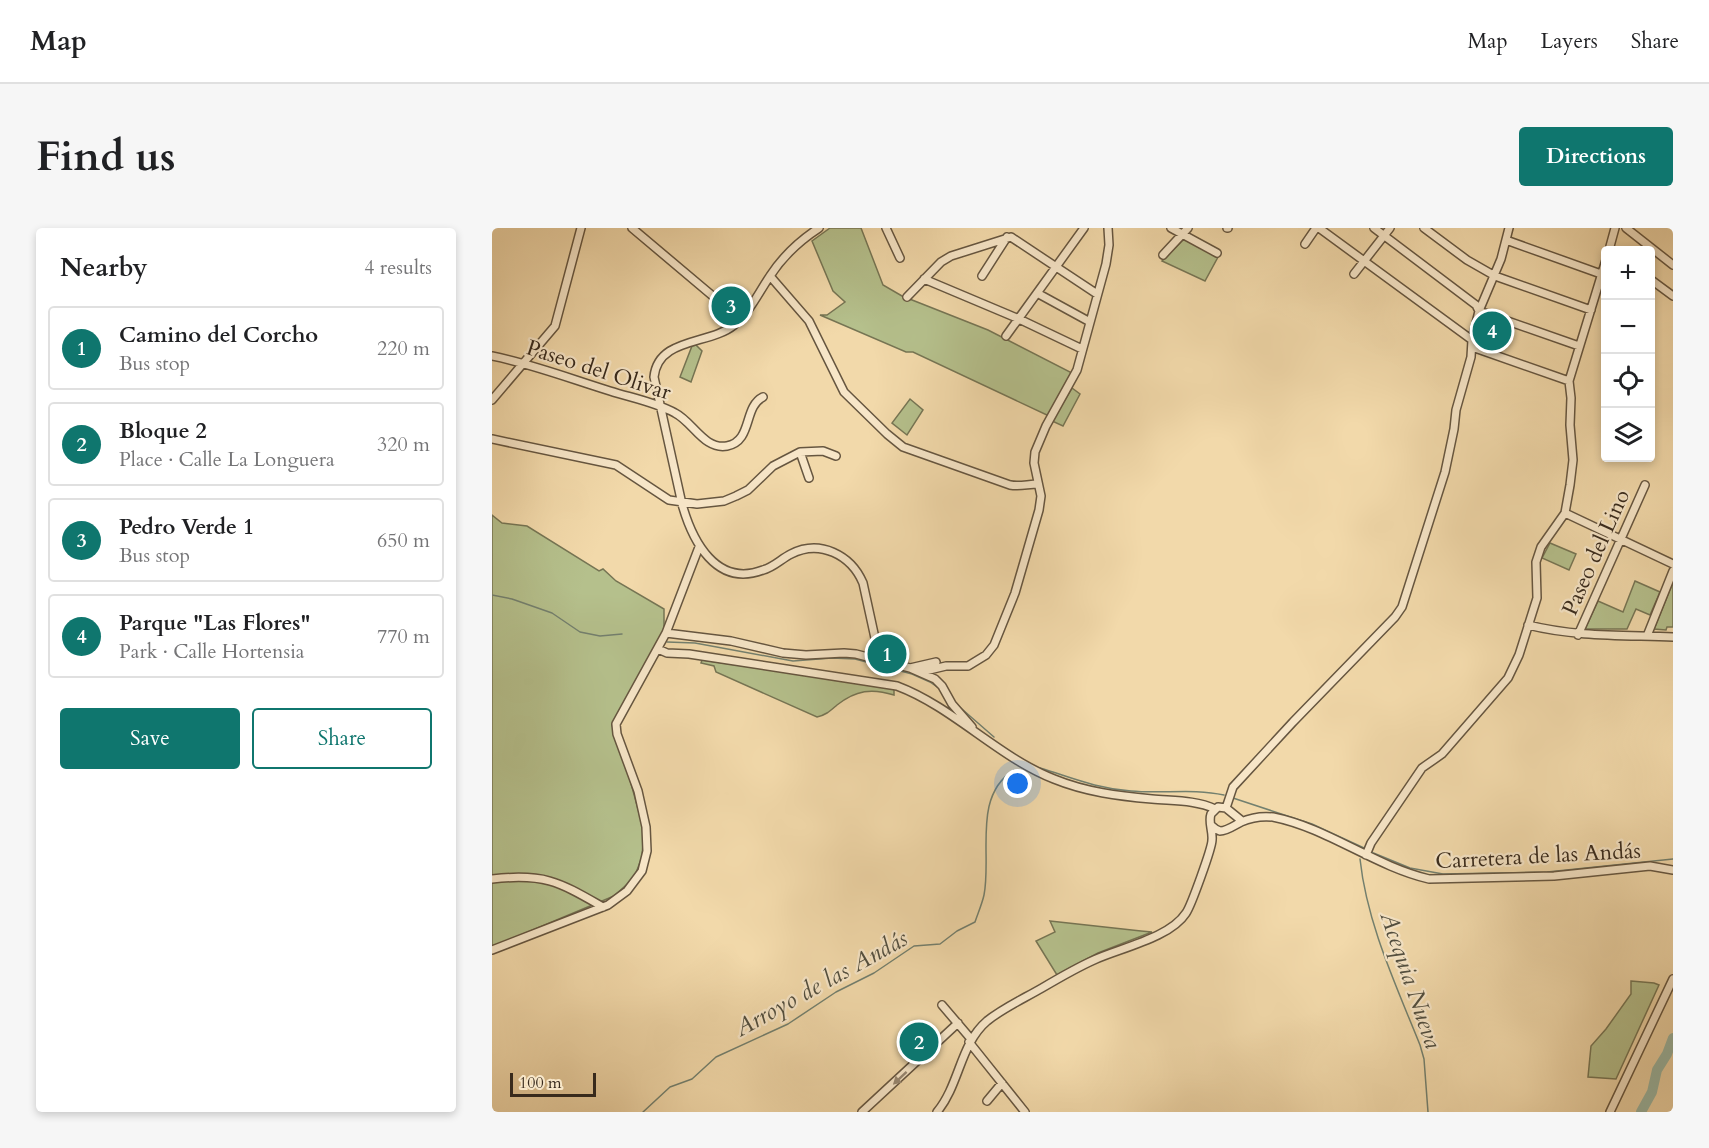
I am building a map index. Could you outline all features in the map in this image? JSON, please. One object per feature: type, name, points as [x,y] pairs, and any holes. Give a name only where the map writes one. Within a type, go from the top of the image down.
[{"type":"street","points":[[492,400],[555,326],[580,228]]},
{"type":"street","points":[[632,228],[740,319]]},
{"type":"street","points":[[819,228],[801,240],[782,259],[740,319],[727,330],[682,344],[664,354],[654,368],[654,376],[682,504],[699,548],[722,567],[742,573],[762,571],[791,554],[814,547],[844,557],[858,573],[863,583],[880,661]]},
{"type":"street","points":[[886,228],[900,258]]},
{"type":"street","points":[[1006,336],[1084,228]]},
{"type":"street","points":[[910,668],[938,665],[969,666],[986,656],[994,645],[1015,593],[1039,510],[1041,496],[1034,463],[1037,445],[1077,370],[1106,264],[1109,245],[1108,228]]},
{"type":"street","points":[[1171,228],[1186,231],[1217,253]]},
{"type":"street","points":[[1305,244],[1318,228],[1472,344],[1569,381]]},
{"type":"street","points":[[1374,228],[1476,305],[1479,311],[1579,346]]},
{"type":"street","points":[[1354,274],[1390,228]]},
{"type":"street","points":[[1424,228],[1467,260],[1495,276],[1591,310]]},
{"type":"street","points":[[1226,808],[1233,787],[1402,607],[1445,472],[1456,410],[1468,369],[1479,311],[1495,276],[1509,228]]},
{"type":"street","points":[[1611,246],[1615,228]]},
{"type":"street","points":[[1626,228],[1673,265]]},
{"type":"street","points":[[1163,255],[1186,231]]},
{"type":"street","points":[[982,276],[1007,237]]},
{"type":"street","points":[[907,297],[941,262],[951,256],[1007,237],[1011,237],[1097,294]]},
{"type":"street","points":[[1366,855],[1371,843],[1422,768],[1442,754],[1508,678],[1519,655],[1537,598],[1536,562],[1541,547],[1565,513],[1573,460],[1569,381],[1601,274],[1506,240]]},
{"type":"street","points":[[770,276],[808,321],[844,392],[903,447],[1010,485],[1020,487],[1038,484]]},
{"type":"street","points":[[924,279],[1082,349]]},
{"type":"street","points":[[1655,283],[1673,296]]},
{"type":"street","points":[[1037,293],[1090,322]]},
{"type":"street","name":"Paseo del Olivar","points":[[492,356],[524,363],[660,406],[684,418],[711,444],[728,446],[742,437],[752,408],[759,399],[763,398]]},
{"type":"street","points":[[492,439],[616,465],[655,492],[682,504],[712,504],[736,496],[748,490],[773,466],[800,452],[823,451],[836,456]]},
{"type":"street","points":[[800,452],[809,477]]},
{"type":"street","name":"Paseo del Lino","points":[[1578,634],[1645,485]]},
{"type":"street","points":[[1565,513],[1673,564]]},
{"type":"street","points":[[492,950],[618,899],[635,882],[642,870],[647,852],[646,827],[638,791],[617,734],[616,724],[666,633],[699,548]]},
{"type":"street","points":[[1647,636],[1673,571]]},
{"type":"street","points":[[1528,625],[1554,632],[1578,634],[1673,637]]},
{"type":"street","points":[[666,633],[731,641],[783,653],[806,655],[844,653],[910,668],[928,674],[946,692],[958,722]]},
{"type":"street","points":[[658,649],[886,684],[920,696],[1024,765],[1083,790],[1111,795],[1193,802],[1215,809],[1226,808]]},
{"type":"street","points":[[928,674],[938,665]]},
{"type":"street","points":[[946,714],[952,706]]},
{"type":"street","points":[[952,706],[976,731]]},
{"type":"street","points":[[937,1112],[955,1083],[970,1041],[999,1012],[1087,963],[1159,934],[1181,920],[1188,911],[1212,840],[1212,826],[1201,806]]},
{"type":"street","points":[[1226,808],[1242,821]]},
{"type":"street","points":[[1209,817],[1215,809]]},
{"type":"street","points":[[1212,840],[1221,831],[1230,827],[1233,821],[1232,814]]},
{"type":"street","name":"Carretera de las Andás","points":[[1230,827],[1242,821],[1261,817],[1275,818],[1304,826],[1417,876],[1440,880],[1554,876],[1650,867],[1671,871]]},
{"type":"street","points":[[1212,826],[1221,831]]},
{"type":"street","points":[[492,879],[529,877],[548,879],[603,907]]},
{"type":"street","points":[[1610,1112],[1673,979]]},
{"type":"street","points":[[942,1005],[1025,1112]]},
{"type":"street","points":[[862,1112],[958,1023]]},
{"type":"street","points":[[987,1101],[1002,1083]]},
{"type":"green space","points":[[830,228],[861,228],[883,285],[902,296],[988,330],[1072,373],[1049,416],[913,352],[906,352],[820,315],[827,315],[845,302],[833,291],[812,241]]},
{"type":"green space","points":[[1184,239],[1218,257],[1205,281],[1162,261]]},
{"type":"green space","points":[[1482,315],[1507,324],[1497,352],[1479,346]]},
{"type":"green space","points":[[696,345],[702,351],[691,382],[680,377],[692,346]]},
{"type":"green space","points":[[1072,388],[1080,394],[1063,426],[1052,421]]},
{"type":"green space","points":[[910,399],[923,410],[907,435],[892,423]]},
{"type":"green space","points":[[492,515],[502,523],[527,526],[599,571],[603,569],[616,581],[664,609],[664,630],[612,725],[644,831],[642,857],[634,878],[614,896],[492,947]]},
{"type":"green space","points":[[1550,543],[1576,554],[1569,570],[1542,558]]},
{"type":"green space","points":[[1635,581],[1660,592],[1650,615],[1636,609],[1627,629],[1585,629],[1598,601],[1623,612]]},
{"type":"green space","points":[[1673,582],[1673,627],[1667,627],[1666,630],[1654,629]]},
{"type":"green space","points":[[702,660],[881,686],[894,689],[894,695],[871,691],[858,693],[817,717],[716,672],[714,666],[701,663]]},
{"type":"green space","points":[[1050,921],[1152,932],[1098,953],[1057,975],[1036,941],[1055,932]]},
{"type":"green space","points":[[1631,981],[1659,985],[1616,1079],[1588,1077],[1591,1046],[1631,994]]},
{"type":"waterway","points":[[492,595],[512,599],[552,613],[580,632],[600,636],[622,634]]},
{"type":"waterway","points":[[667,642],[695,643],[793,661],[855,659],[912,674],[940,689]]},
{"type":"waterway","points":[[955,703],[994,737]]},
{"type":"waterway","name":"Arroyo de las Andás","points":[[1040,768],[1118,790],[1201,792],[1224,795]]},
{"type":"waterway","name":"Arroyo de las Andás","points":[[643,1112],[670,1087],[692,1079],[716,1057],[788,1024],[836,992],[874,973],[914,946],[940,944],[957,931],[975,922],[983,898],[986,879],[988,810],[1001,781],[1014,770]]},
{"type":"waterway","name":"Arroyo de las Andás","points":[[1233,798],[1312,824],[1364,848]]},
{"type":"waterway","name":"Arroyo de las Andás","points":[[1371,852],[1410,868],[1443,874],[1547,872],[1673,859]]},
{"type":"waterway","name":"Acequia Nueva","points":[[1360,859],[1376,931],[1424,1059],[1428,1112]]},
{"type":"waterway","points":[[1641,1112],[1652,1092],[1657,1070],[1673,1038]]},
{"type":"place","name":"Pedro Verde 1","points":[[731,306]]},
{"type":"place","name":"Parque \"Las Flores\"","points":[[1492,331]]},
{"type":"place","name":"Camino del Corcho","points":[[887,654]]},
{"type":"place","name":"Bloque 2","points":[[919,1042]]}]
